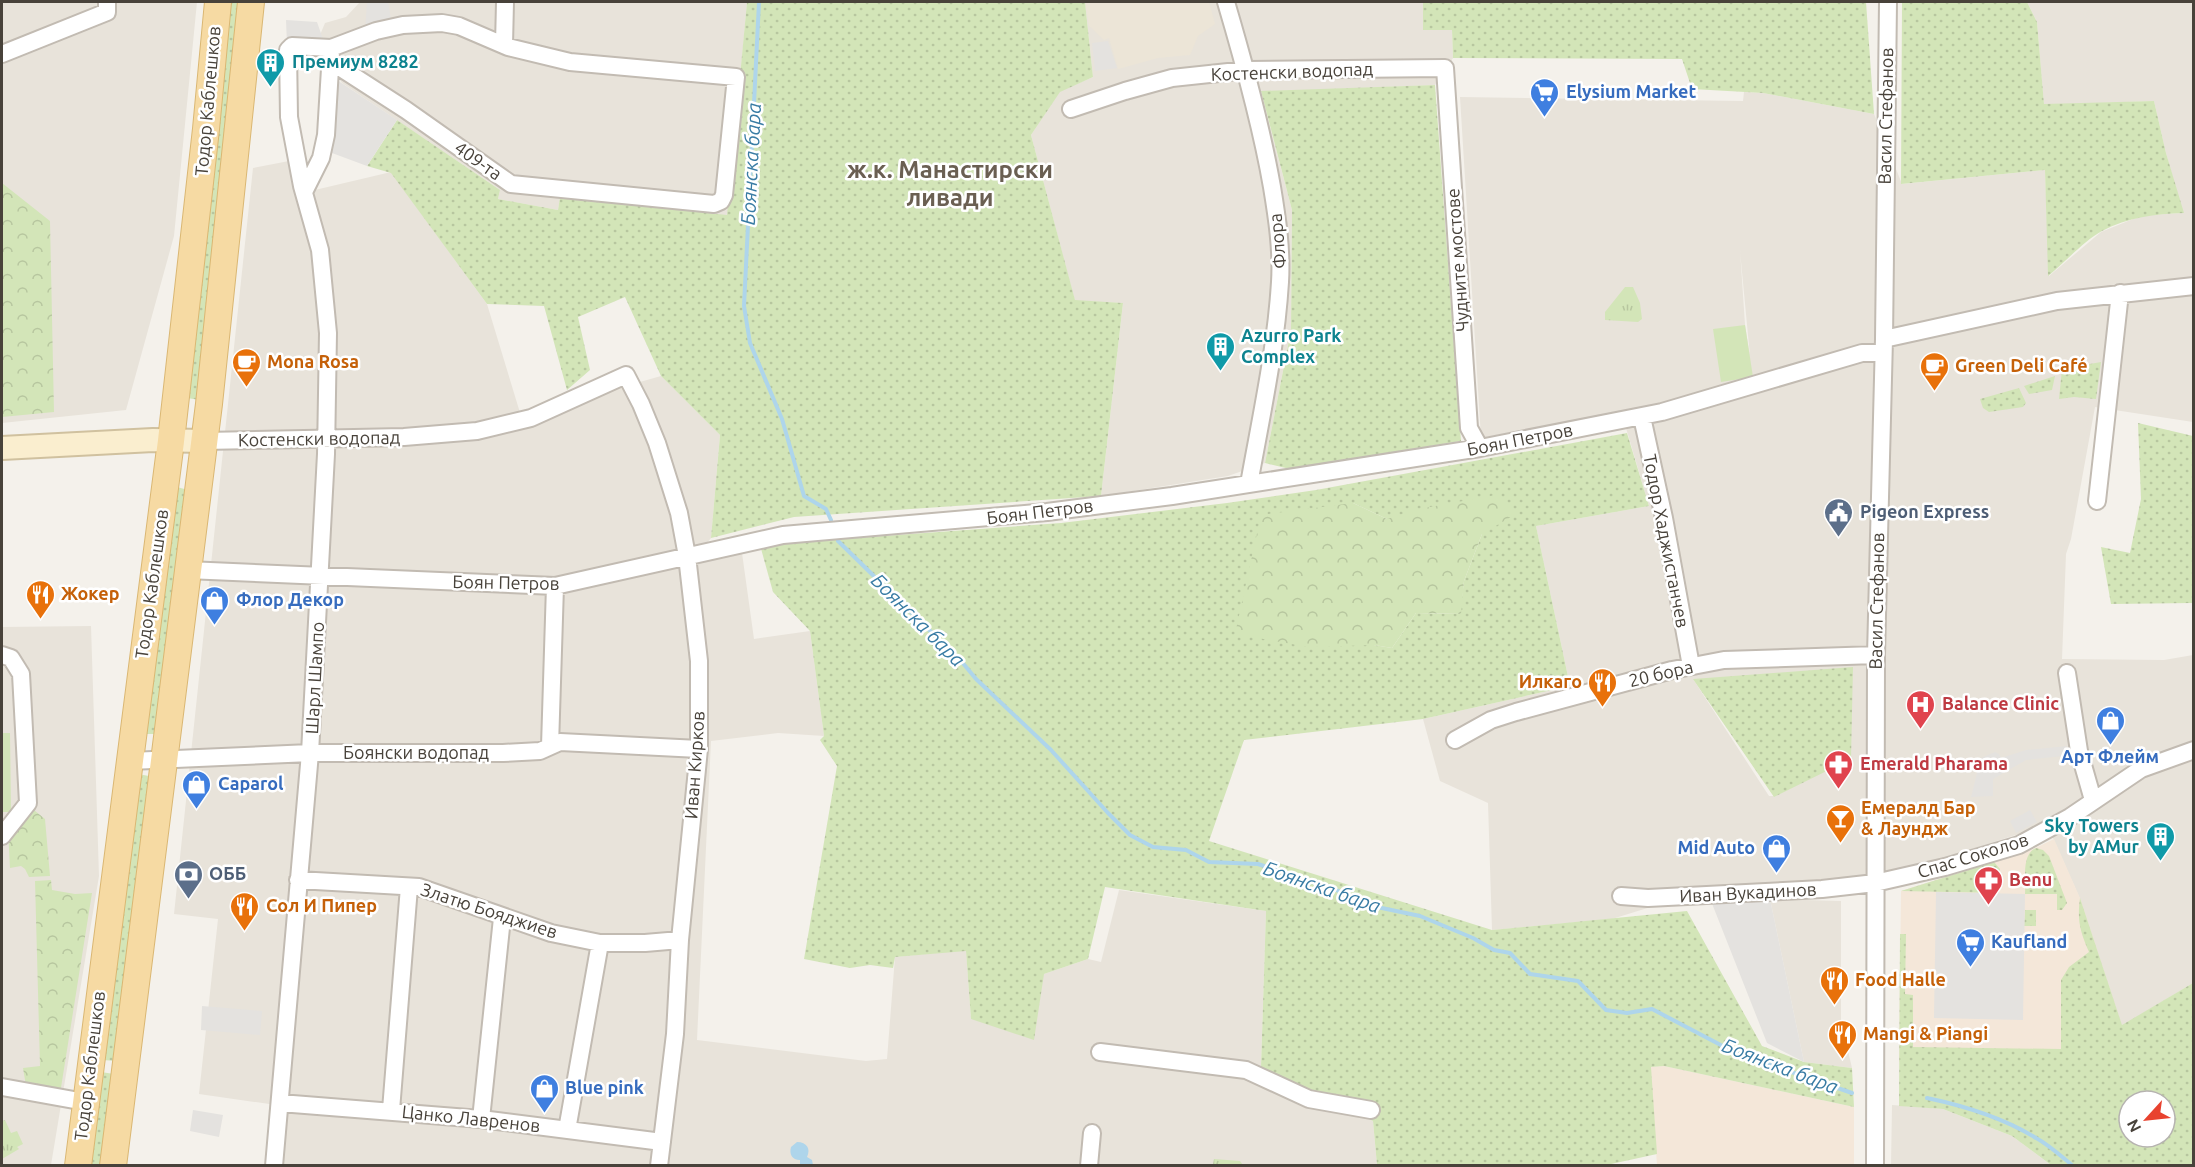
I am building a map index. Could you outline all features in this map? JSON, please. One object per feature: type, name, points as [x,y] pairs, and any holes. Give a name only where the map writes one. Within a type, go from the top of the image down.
[{"type":"main road","name":"Тодор Каблешков","points":[[78,1166],[171,441],[218,2]]},
{"type":"main road","name":"Тодор Каблешков","points":[[112,1166],[203,441],[251,2]]},
{"type":"street","points":[[2,54],[107,12],[107,2]]},
{"type":"street","points":[[304,192],[321,158],[326,135],[330,54],[376,31],[403,25],[441,23],[459,26],[504,45],[505,2]]},
{"type":"street","name":"Флора","points":[[1226,2],[1247,70],[1267,158],[1278,221],[1281,280],[1267,388],[1249,484]]},
{"type":"street","name":"Васил Стефанов","points":[[1875,1166],[1876,655],[1888,2]]},
{"type":"street","name":"409-та","points":[[330,54],[511,184],[714,204],[721,201],[724,195],[736,76],[570,62],[504,45]]},
{"type":"street","name":"Шарл Шампо","points":[[274,1166],[310,753],[326,438],[328,333],[320,250],[304,192],[289,117],[288,50],[292,46],[330,54]]},
{"type":"street","name":"Костенски водопад","points":[[1071,109],[1172,78],[1247,70],[1445,68]]},
{"type":"street","name":"Чудните мостове","points":[[1445,68],[1469,428],[1480,448]]},
{"type":"street","name":"Боян Петров","points":[[187,570],[555,586],[783,536],[1015,516],[1160,498],[1480,448],[1642,417],[1759,385],[1883,346],[2057,301],[2193,286]]},
{"type":"street","points":[[2097,501],[2120,293]]},
{"type":"street","name":"Костенски водопад","points":[[2,448],[171,441],[440,435],[485,430],[531,418],[626,375]]},
{"type":"street","name":"Иван Кирков","points":[[626,375],[657,443],[679,513],[687,556],[699,661],[699,750],[680,940],[675,1034],[659,1166]]},
{"type":"street","name":"Тодор Хаджистанчев","points":[[1642,417],[1664,518],[1691,666]]},
{"type":"street","points":[[550,746],[555,586]]},
{"type":"street","name":"20 бора","points":[[1455,740],[1491,720],[1516,712],[1691,666],[1724,660],[1876,655]]},
{"type":"street","points":[[2,836],[28,803],[21,674],[6,656]]},
{"type":"street","points":[[2067,672],[2079,751],[2093,800]]},
{"type":"street","name":"Боянски водопад","points":[[130,761],[310,753],[503,753],[540,751],[560,742],[699,750]]},
{"type":"street","name":"Спас Соколов","points":[[1875,884],[1945,867],[2019,845],[2053,828],[2141,769],[2193,750]]},
{"type":"street","name":"Златю Бояджиев","points":[[298,880],[419,888],[551,933],[600,943],[680,940]]},
{"type":"street","name":"Иван Вукадинов","points":[[1621,896],[1648,898],[1875,884]]},
{"type":"street","points":[[391,1110],[409,887]]},
{"type":"street","points":[[481,1119],[502,918]]},
{"type":"street","points":[[567,1130],[600,943]]},
{"type":"street","points":[[1100,1052],[1246,1070],[1309,1099],[1371,1110]]},
{"type":"street","points":[[2,1087],[85,1102]]},
{"type":"street","name":"Цанко Лавренов","points":[[280,1103],[391,1110],[481,1119],[662,1142]]},
{"type":"street","points":[[1089,1166],[1092,1133]]},
{"type":"shaded area","points":[[2,2],[197,2],[174,236],[126,410],[2,423]]},
{"type":"shaded area","points":[[360,2],[747,2],[728,216],[560,197],[558,210],[498,199],[500,190],[342,83],[315,47],[325,23],[346,17]]},
{"type":"shaded area","points":[[367,2],[388,2],[392,25],[365,32]]},
{"type":"shaded area","points":[[1085,2],[1423,2],[1423,30],[1452,30],[1453,58],[1435,85],[1261,92],[1292,210],[1291,330],[1265,463],[1228,476],[1101,496],[1123,303],[1075,301],[1031,135],[1060,91],[1093,77]]},
{"type":"shaded area","points":[[1085,2],[1209,2],[1215,24],[1198,36],[1190,55],[1158,58],[1118,69],[1109,38],[1104,40],[1089,26]]},
{"type":"shaded area","points":[[2027,2],[2193,2],[2193,422],[2095,407],[2071,539],[2066,554],[2062,659],[2164,660],[2193,655],[2193,983],[2122,1026],[2080,899],[2045,820],[2022,833],[1902,871],[1823,884],[1699,892],[1612,919],[1492,930],[1488,803],[1440,781],[1423,719],[1570,686],[1536,526],[1649,506],[1621,411],[1481,438],[1460,97],[1743,101],[1744,92],[1763,93],[1874,114],[1902,184],[2045,170],[2049,276],[2101,232],[2148,215],[2183,213],[2154,101],[2044,105],[2037,22]],"holes":[[[1740,253],[1750,356],[1745,325]],[[1693,679],[1774,796],[1769,796]]]},
{"type":"shaded area","points":[[286,20],[317,22],[325,45],[287,45]]},
{"type":"shaded area","points":[[1108,41],[1117,68],[1095,71],[1092,43]]},
{"type":"shaded area","points":[[337,80],[397,120],[367,166],[332,153]]},
{"type":"shaded area","points":[[289,161],[298,194],[391,172],[487,304],[521,416],[661,376],[720,435],[711,538],[693,560],[742,553],[754,639],[810,631],[824,736],[778,733],[711,741],[697,1040],[866,1061],[887,1059],[895,957],[966,950],[971,1019],[1044,974],[1088,959],[1101,962],[1119,890],[1266,911],[1261,1066],[1373,1121],[1377,1165],[283,1165],[283,1106],[199,1094],[218,919],[174,914],[253,168]]},
{"type":"shaded area","points":[[91,626],[99,876],[51,1165],[2,1165],[2,627]]},
{"type":"shaded area","points":[[2067,746],[2063,756],[2026,760],[1993,779],[1993,796],[1971,797],[1977,773],[1972,762],[1995,752],[2001,758],[2026,750]]},
{"type":"shaded area","points":[[2030,810],[2037,822],[2016,833],[2010,821]]},
{"type":"shaded area","points":[[2054,839],[2080,898],[2122,1026],[2057,1064],[1899,1062],[1901,891],[2031,850]]},
{"type":"shaded area","points":[[1936,892],[2025,894],[2023,1020],[1934,1018]]},
{"type":"shaded area","points":[[1770,899],[1841,901],[1841,1021],[1852,1068],[1804,1062]]},
{"type":"shaded area","points":[[1770,899],[1804,1062],[1767,1043],[1711,901]]},
{"type":"shaded area","points":[[202,1006],[262,1011],[260,1035],[201,1030]]},
{"type":"shaded area","points":[[1664,1066],[1854,1107],[1854,1165],[1657,1165],[1650,1067]]},
{"type":"shaded area","points":[[1892,1105],[1943,1109],[2012,1136],[2051,1165],[1891,1166]]},
{"type":"shaded area","points":[[193,1110],[223,1115],[219,1137],[190,1131]]},
{"type":"green space","points":[[227,2],[240,2],[200,400],[187,398]]},
{"type":"green space","points":[[747,2],[1085,2],[1093,77],[1060,92],[1031,135],[1075,300],[1123,303],[1101,496],[794,517],[711,538],[720,435],[661,376],[625,297],[578,317],[590,370],[567,390],[544,306],[487,304],[391,173],[367,166],[397,120],[500,190],[498,199],[558,210],[560,197],[727,215]]},
{"type":"green space","points":[[1423,2],[1866,2],[1874,114],[1763,93],[1692,89],[1682,59],[1453,58],[1452,30],[1423,30]]},
{"type":"green space","points":[[1902,2],[2027,2],[2037,22],[2044,104],[2154,101],[2166,153],[2184,213],[2142,217],[2112,226],[2089,240],[2048,276],[2045,170],[1901,184]]},
{"type":"green space","points":[[1435,85],[1461,441],[1290,469],[1265,463],[1291,330],[1292,210],[1261,91]]},
{"type":"green space","points":[[2,183],[50,221],[54,412],[2,417]]},
{"type":"green space","points":[[1625,287],[1633,287],[1640,303],[1642,319],[1638,322],[1605,320],[1605,312]]},
{"type":"green space","points":[[1745,325],[1753,377],[1721,382],[1713,329]]},
{"type":"green space","points":[[2101,362],[2096,399],[2074,397],[2059,399],[2062,369]]},
{"type":"green space","points":[[2055,376],[2052,390],[2029,394],[2024,386]]},
{"type":"green space","points":[[2019,388],[2026,403],[2023,407],[1989,412],[1983,408],[1980,399]]},
{"type":"green space","points":[[2138,423],[2193,436],[2193,603],[2111,604],[2101,547],[2130,553],[2141,499]]},
{"type":"green space","points":[[1627,433],[1649,506],[1536,526],[1570,686],[1423,719],[1244,740],[1209,841],[1492,930],[1687,911],[1762,1046],[1804,1062],[1852,1068],[1854,1107],[1664,1066],[1651,1067],[1657,1154],[1602,1166],[1377,1165],[1373,1121],[1261,1067],[1266,911],[1105,887],[1088,959],[1044,974],[1034,1040],[971,1019],[966,951],[895,957],[893,968],[870,965],[850,968],[804,959],[837,766],[820,740],[824,736],[810,631],[773,592],[760,545],[1061,523],[1316,490]],"holes":[[[1353,503],[1387,519],[1482,534],[1464,581],[1460,614],[1416,613],[1392,648],[1374,645]]]},
{"type":"green space","points":[[177,487],[188,490],[156,734],[142,734]]},
{"type":"green space","points":[[1496,495],[1516,514],[1482,534],[1464,581],[1461,614],[1416,613],[1392,648],[1374,645],[1309,647],[1235,634],[1261,515],[1353,503],[1387,519],[1419,509]]},
{"type":"green space","points":[[1853,667],[1851,759],[1774,797],[1693,679]]},
{"type":"green space","points":[[2,733],[10,733],[11,812],[2,812]]},
{"type":"green space","points":[[138,774],[149,776],[117,1061],[102,1060]]},
{"type":"green space","points":[[29,806],[45,819],[50,876],[29,877],[21,866],[10,868],[8,830]]},
{"type":"green space","points":[[2036,848],[2043,850],[2049,856],[2067,903],[2062,910],[2057,910],[2057,894],[2025,894],[2026,862],[2031,851]]},
{"type":"green space","points":[[1994,862],[2000,869],[1999,893],[1901,891]]},
{"type":"green space","points":[[51,880],[52,890],[75,894],[92,893],[60,1094],[26,1086],[23,1068],[40,1066],[35,881]]},
{"type":"green space","points":[[2080,898],[2122,1025],[2193,983],[2193,1165],[2051,1165],[2012,1136],[1943,1109],[1899,1106],[1900,934],[1906,934],[1905,994],[1913,995],[1913,1047],[2061,1049],[2061,980],[2069,967],[2089,952],[2083,938],[2079,913]]},
{"type":"green space","points":[[2025,910],[2036,910],[2036,926],[2024,926]]},
{"type":"green space","points":[[101,1072],[114,1074],[103,1165],[89,1166]]},
{"type":"green space","points":[[5,1120],[11,1133],[17,1131],[23,1144],[2,1159],[2,1121]]},
{"type":"green space","points":[[1214,1159],[1240,1161],[1243,1165],[1213,1165]]},
{"type":"water","points":[[797,1142],[807,1146],[809,1151],[807,1157],[812,1160],[813,1165],[800,1165],[800,1160],[792,1156],[791,1147]]},
{"type":"waterway","name":"Боянска бара","points":[[759,2],[744,306],[750,343],[782,419],[804,496],[826,509],[831,520]]},
{"type":"waterway","name":"Боянска бара","points":[[838,541],[962,662],[976,679],[1051,750],[1130,835],[1153,847],[1186,850],[1209,862],[1258,864],[1336,890],[1377,907],[1420,916],[1473,938],[1494,950],[1510,953],[1530,974],[1578,981],[1606,1010],[1627,1013],[1652,1009],[1736,1053],[1852,1093]]},
{"type":"waterway","name":"Боянска бара","points":[[1927,1098],[1969,1109],[2010,1124],[2046,1144],[2073,1166]]},
{"type":"place","name":"Премиум 8282","points":[[271,88]]},
{"type":"place","name":"Elysium Market","points":[[1545,118]]},
{"type":"place","name":"Azurro Park Complex","points":[[1220,372]]},
{"type":"place","name":"Mona Rosa","points":[[246,388]]},
{"type":"place","name":"Green Deli Café","points":[[1934,392]]},
{"type":"place","name":"Pigeon Express","points":[[1839,538]]},
{"type":"place","name":"Жокер","points":[[40,620]]},
{"type":"place","name":"Флор Декор","points":[[215,626]]},
{"type":"place","name":"Илкаго","points":[[1603,708]]},
{"type":"place","name":"Balance Clinic","points":[[1921,730]]},
{"type":"place","name":"Арт Флейм","points":[[2110,746]]},
{"type":"place","name":"Emerald Pharama","points":[[1839,790]]},
{"type":"place","name":"Caparol","points":[[197,810]]},
{"type":"place","name":"Емералд Бар & Лаундж","points":[[1840,844]]},
{"type":"place","name":"Sky Towers by AMur","points":[[2160,862]]},
{"type":"place","name":"Mid Auto","points":[[1776,874]]},
{"type":"place","name":"ОББ","points":[[188,900]]},
{"type":"place","name":"Benu","points":[[1988,906]]},
{"type":"place","name":"Сол И Пипер","points":[[245,932]]},
{"type":"place","name":"Kaufland","points":[[1970,968]]},
{"type":"place","name":"Food Halle","points":[[1834,1006]]},
{"type":"place","name":"Mangi & Piangi","points":[[1842,1060]]},
{"type":"place","name":"Blue pink","points":[[544,1114]]},
{"type":"district","name":"ж.к. Манастирски ливади","points":[[950,184]]}]
